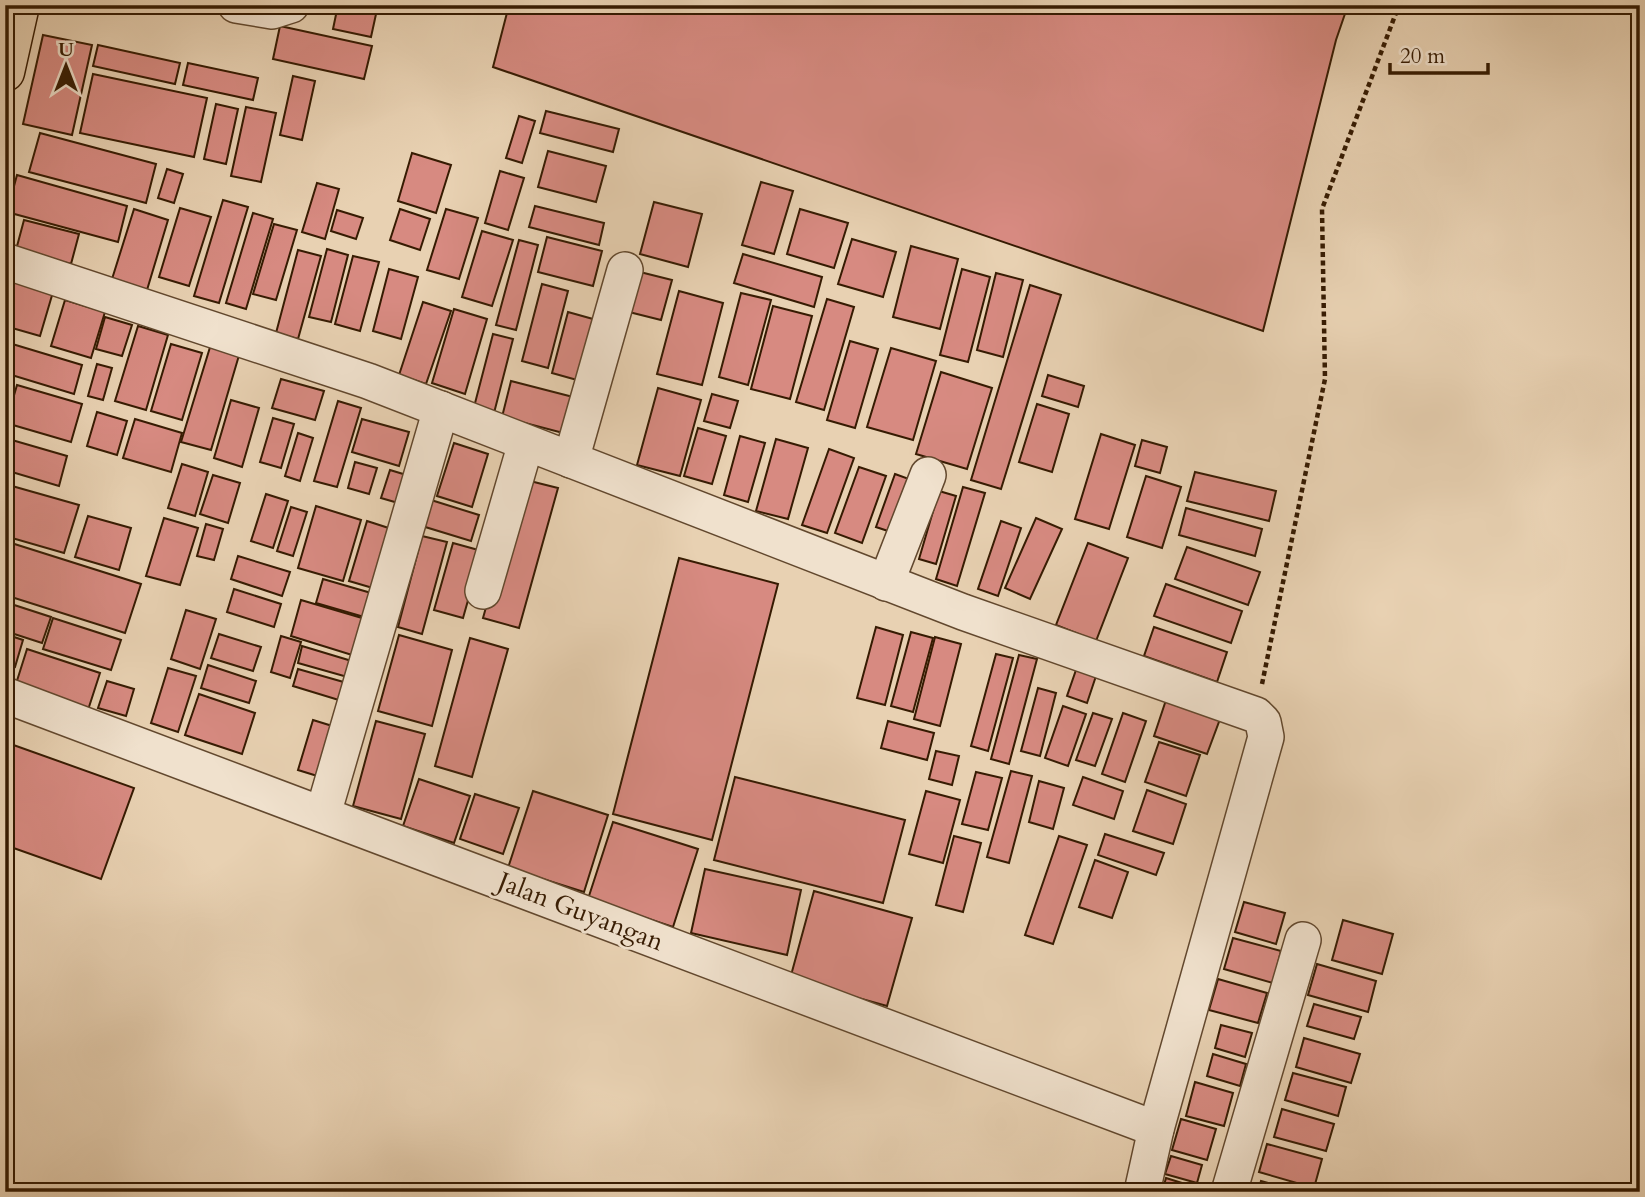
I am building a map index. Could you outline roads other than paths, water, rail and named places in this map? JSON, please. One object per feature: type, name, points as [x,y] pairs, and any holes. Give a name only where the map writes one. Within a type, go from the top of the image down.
[{"type":"highway","points":[[5,72],[20,5]]},
{"type":"street","points":[[236,5],[272,11],[291,5]]},
{"type":"street","points":[[5,261],[368,381],[1045,643],[1256,715],[1263,722],[1266,737],[1156,1129],[1142,1192]]},
{"type":"street","points":[[570,460],[625,270]]},
{"type":"street","points":[[323,814],[441,409]]},
{"type":"street","points":[[483,591],[526,443]]},
{"type":"street","points":[[886,583],[928,475]]},
{"type":"street","name":"Jalan Guyangan","points":[[5,695],[1156,1129]]},
{"type":"street","points":[[1229,1192],[1303,940]]}]
